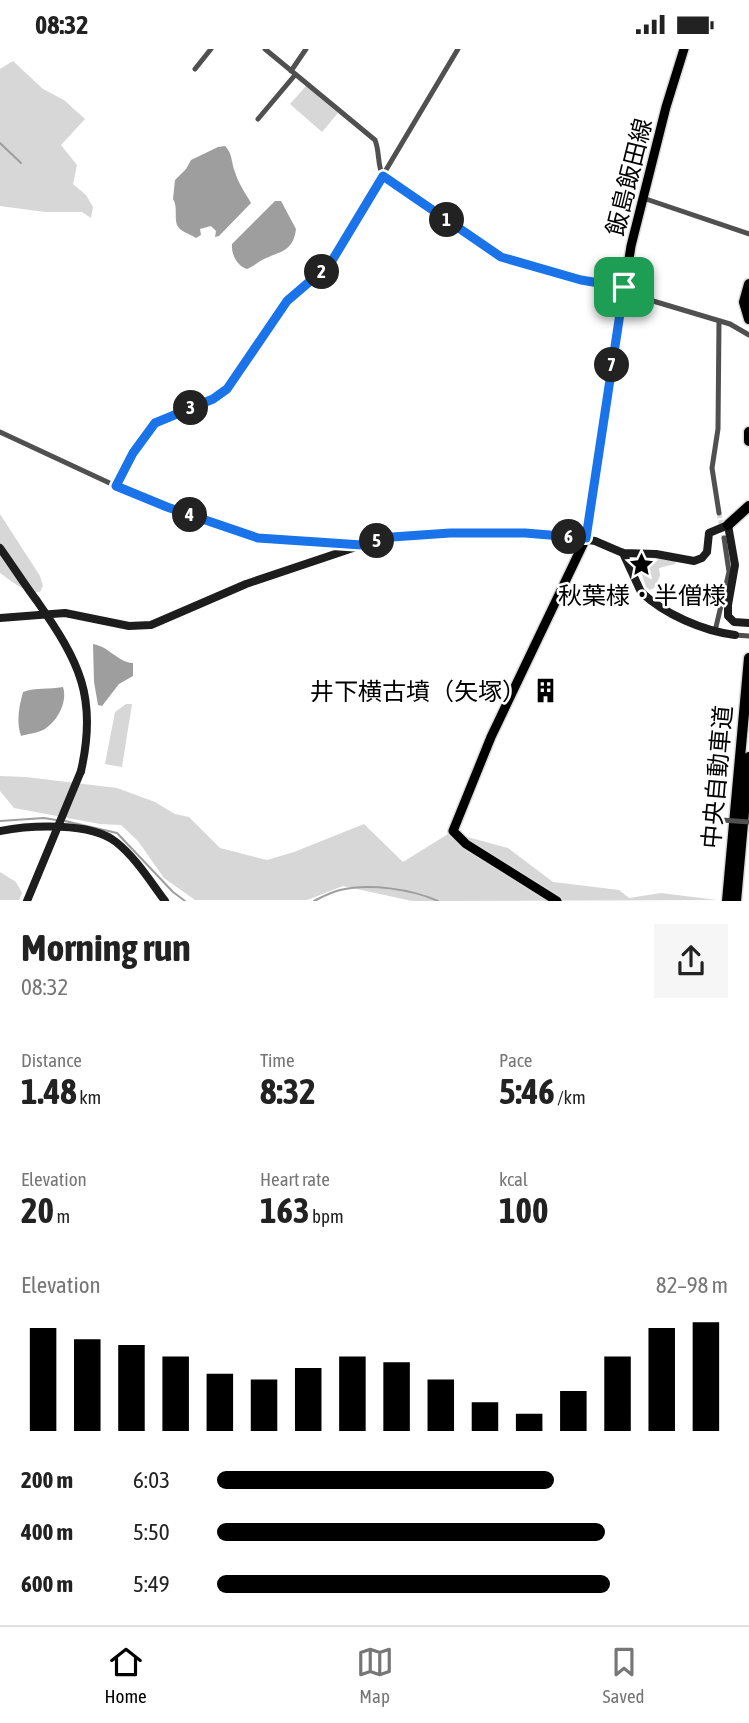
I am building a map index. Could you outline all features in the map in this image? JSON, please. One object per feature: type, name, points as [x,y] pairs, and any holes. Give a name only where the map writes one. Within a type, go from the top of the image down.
[{"type":"highway","points":[[749,284],[744,302],[749,319]]},
{"type":"highway","points":[[749,432],[749,441]]},
{"type":"highway","points":[[728,525],[749,506]]},
{"type":"highway","points":[[728,525],[749,513]]},
{"type":"highway","name":"中央自動車道","points":[[727,901],[749,658]]},
{"type":"highway","name":"中央自動車道","points":[[736,901],[749,757]]},
{"type":"main road","name":"飯島飯田線","points":[[556,901],[466,844],[453,831],[491,737],[586,538],[623,289],[643,198],[684,49]]},
{"type":"street","points":[[195,69],[211,49]]},
{"type":"street","points":[[265,49],[375,140],[380,152],[380,170],[383,176],[501,257],[623,289],[730,324],[749,335]]},
{"type":"street","points":[[258,119],[293,73],[306,49]]},
{"type":"street","points":[[116,486],[133,453],[155,423],[213,399],[227,389],[287,301],[330,264],[458,49]]},
{"type":"street","points":[[643,198],[749,233]]},
{"type":"street","points":[[719,321],[718,429],[712,468],[719,513]]},
{"type":"street","points":[[0,432],[57,460],[167,507],[258,538],[362,545]]},
{"type":"street","points":[[0,618],[45,613],[78,614],[129,626],[151,625],[229,590],[392,537],[450,533],[525,533],[586,538],[604,543],[623,553],[648,553],[699,560],[707,552],[709,533],[728,525],[735,565],[727,611],[730,619],[749,623]]},
{"type":"street","points":[[715,631],[729,572],[724,538]]},
{"type":"street","points":[[0,548],[72,657],[83,684],[88,715],[81,771],[27,901]]},
{"type":"street","points":[[623,553],[641,592],[659,606],[715,631],[749,636]]},
{"type":"street","points":[[722,820],[749,823]]},
{"type":"street","points":[[0,831],[13,828],[67,828],[107,837],[130,855],[165,901]]},
{"type":"shaded area","points":[[13,61],[43,89],[64,100],[85,119],[61,145],[77,165],[73,184],[86,195],[93,207],[91,218],[82,212],[45,212],[0,206],[0,69]]},
{"type":"shaded area","points":[[306,86],[338,113],[322,132],[290,104]]},
{"type":"shaded area","points":[[225,146],[231,155],[238,180],[251,203],[219,236],[215,237],[216,231],[211,226],[200,229],[201,235],[196,238],[181,230],[176,223],[173,199],[175,180],[191,160]]},
{"type":"shaded area","points":[[275,201],[281,201],[296,229],[292,243],[247,269],[243,267],[235,259],[232,244]]},
{"type":"shaded area","points":[[0,514],[40,576],[43,586],[40,592],[24,589],[0,573]]},
{"type":"shaded area","points":[[647,559],[677,560],[675,564],[659,568],[660,576],[650,590],[646,587],[639,566]]},
{"type":"shaded area","points":[[93,644],[133,663],[133,676],[119,684],[102,706],[98,705],[94,682]]},
{"type":"shaded area","points":[[63,687],[63,705],[53,722],[43,730],[21,736],[19,714],[23,692]]},
{"type":"shaded area","points":[[126,704],[132,704],[122,767],[105,764],[115,712]]},
{"type":"shaded area","points":[[0,776],[117,788],[155,802],[175,814],[189,817],[220,848],[267,860],[364,824],[403,862],[448,834],[508,848],[553,882],[619,890],[629,898],[661,893],[717,900],[412,901],[343,886],[307,900],[195,900],[164,878],[138,841],[121,825],[100,824],[14,808],[0,791]]},
{"type":"shaded area","points":[[0,872],[16,882],[22,893],[19,900],[0,900]]},
{"type":"waterway","points":[[0,143],[21,163]]},
{"type":"waterway","points":[[0,821],[44,818],[56,820]]},
{"type":"waterway","points":[[65,821],[117,833],[173,892],[185,901]]},
{"type":"waterway","points":[[314,901],[337,891],[364,887],[403,890],[438,901]]},
{"type":"tunnel","points":[[719,513],[724,538]]},
{"type":"place","name":"秋葉様・半僧様","points":[[642,564]]},
{"type":"place","name":"井下横古墳（矢塚）","points":[[546,691]]},
{"type":"route","points":[[383,176],[501,257],[581,280],[624,287],[586,538],[525,533],[450,533],[392,537],[362,545],[258,538],[237,533],[116,486],[133,453],[155,423],[213,399],[227,389],[287,301],[330,264],[383,176]]}]
